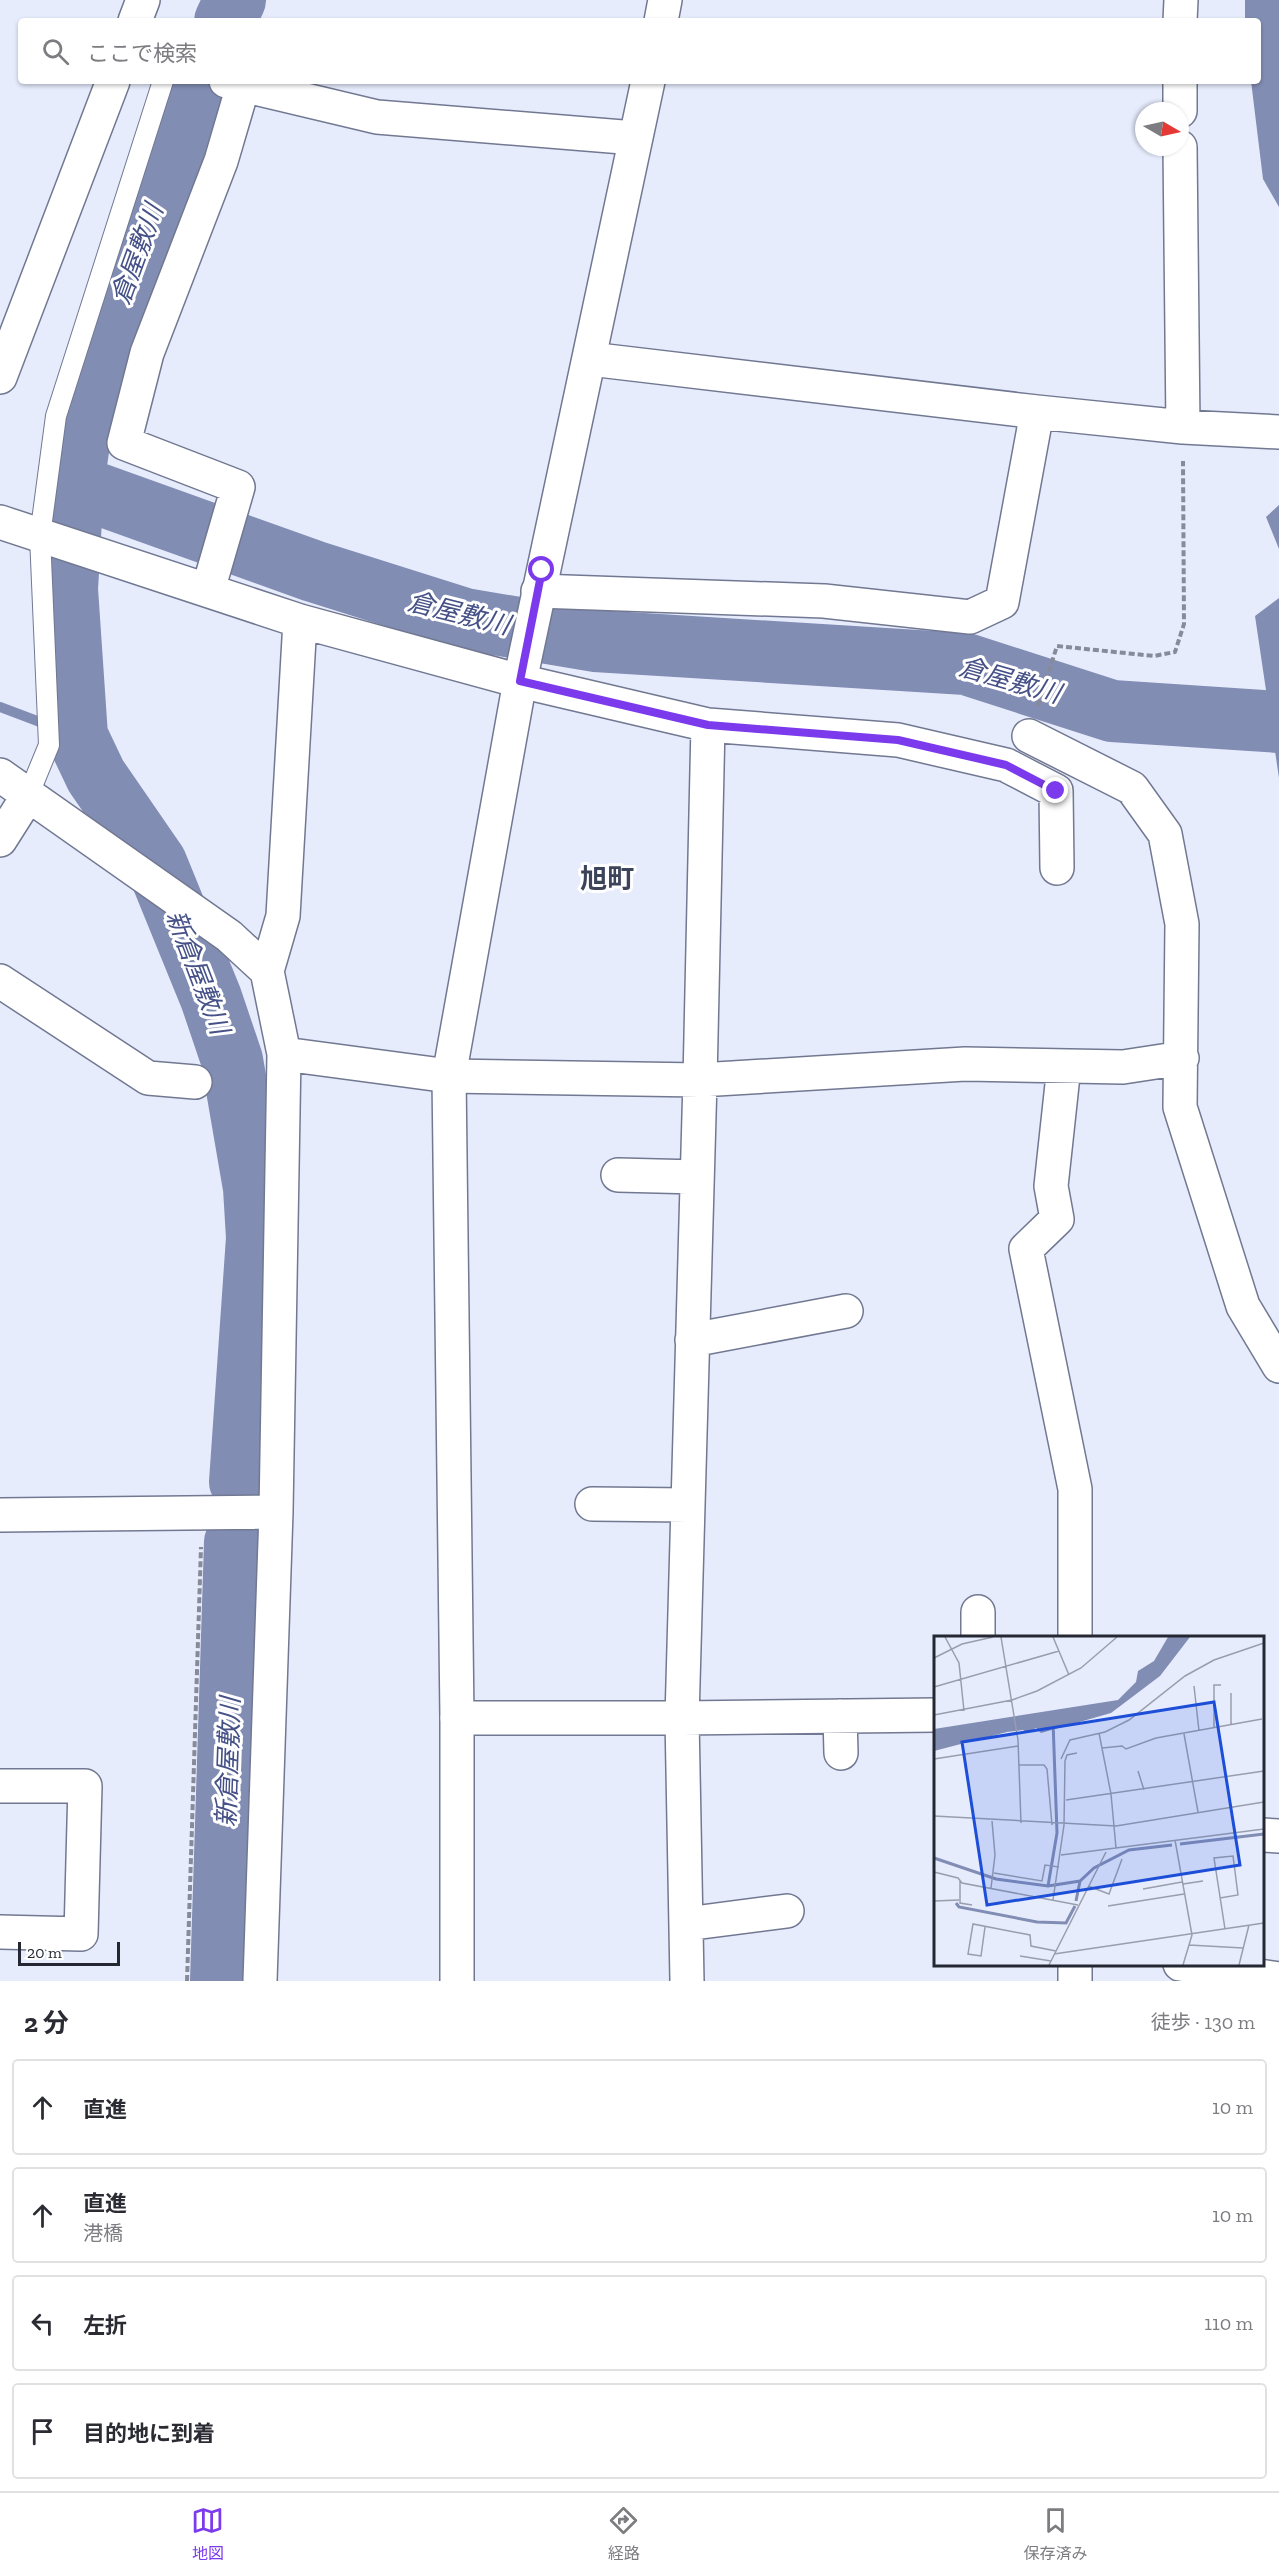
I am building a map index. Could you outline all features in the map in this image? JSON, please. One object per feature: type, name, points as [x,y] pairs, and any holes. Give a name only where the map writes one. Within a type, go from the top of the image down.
[{"type":"street","points":[[136,18],[143,0]]},
{"type":"street","points":[[662,18],[665,0]]},
{"type":"street","points":[[1180,0],[1180,18]]},
{"type":"street","points":[[0,377],[112,84]]},
{"type":"street","points":[[212,578],[238,487],[124,443],[147,353],[220,161],[235,84]]},
{"type":"street","points":[[239,84],[377,117],[635,138]]},
{"type":"street","points":[[457,1981],[457,1718],[449,1076],[522,671],[647,84]]},
{"type":"street","points":[[1180,84],[1180,102]]},
{"type":"street","points":[[1180,156],[1183,427]]},
{"type":"street","points":[[590,359],[1037,412],[1231,431],[1279,432]]},
{"type":"street","points":[[536,601],[824,602],[970,617],[1002,602],[1037,412]]},
{"type":"street","points":[[0,522],[103,556],[212,578],[300,621],[522,671],[708,725],[898,740],[1006,765],[1056,791],[1057,868]]},
{"type":"street","points":[[260,1981],[276,1512],[284,1054],[267,971],[283,916],[300,621]]},
{"type":"street","points":[[687,1981],[682,1718],[708,725]]},
{"type":"street","points":[[1029,736],[1132,788],[1165,834],[1182,924],[1180,1107],[1243,1306],[1279,1366]]},
{"type":"street","points":[[0,775],[229,936],[267,971]]},
{"type":"street","points":[[0,840],[28,796]]},
{"type":"street","points":[[0,981],[148,1078],[195,1082]]},
{"type":"street","points":[[284,1054],[449,1076],[700,1080],[965,1064],[1123,1067],[1182,1058]]},
{"type":"street","points":[[1064,1066],[1051,1186],[1057,1219],[1026,1249],[1075,1489],[1075,1636]]},
{"type":"street","points":[[618,1175],[697,1177]]},
{"type":"street","points":[[692,1340],[846,1311]]},
{"type":"street","points":[[592,1504],[688,1505]]},
{"type":"street","points":[[0,1515],[276,1512]]},
{"type":"street","points":[[457,1718],[934,1715]]},
{"type":"street","points":[[840,1716],[841,1753]]},
{"type":"street","points":[[0,1786],[85,1786],[81,1934],[0,1932]]},
{"type":"street","points":[[1264,1835],[1279,1836]]},
{"type":"street","points":[[686,1924],[787,1911]]},
{"type":"street","points":[[1187,1966],[1279,1979]]},
{"type":"lane","points":[[28,796],[49,745],[41,537],[56,416],[162,84]]},
{"type":"path","points":[[1029,736],[1057,646],[1154,656],[1174,652],[1184,624],[1183,427]]},
{"type":"path","points":[[187,1981],[202,1513]]},
{"type":"water","points":[[1245,0],[1279,0],[1279,207],[1263,179],[1251,84],[1261,84],[1261,18],[1245,18]]},
{"type":"water","points":[[1279,505],[1279,549],[1266,517]]},
{"type":"water","points":[[1279,598],[1279,778],[1255,616]]},
{"type":"waterway","name":"倉屋敷川","points":[[226,18],[235,0]]},
{"type":"waterway","name":"新倉屋敷川","points":[[198,84],[85,401],[73,485],[67,589],[77,736],[96,776],[156,863],[211,998],[232,1060],[254,1188],[257,1238],[240,1482]]},
{"type":"waterway","name":"倉屋敷川","points":[[73,485],[313,571],[465,619],[595,641],[966,664],[1112,711],[1279,722]]},
{"type":"waterway","points":[[0,707],[77,736]]},
{"type":"waterway","name":"新倉屋敷川","points":[[221,1981],[235,1542]]},
{"type":"district","name":"旭町","points":[[607,879]]},
{"type":"route","points":[[542,570],[520,681],[708,725],[898,740],[1006,765],[1056,791]]}]
